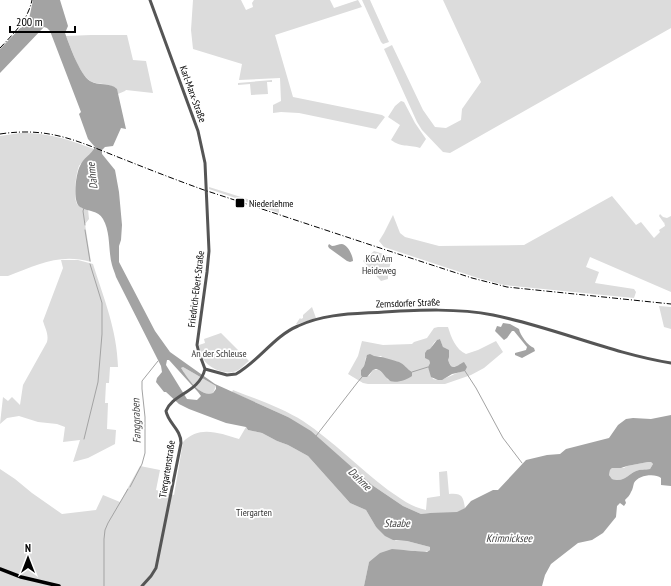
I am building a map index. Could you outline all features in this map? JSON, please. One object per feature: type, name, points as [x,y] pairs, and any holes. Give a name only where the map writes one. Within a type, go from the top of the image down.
[{"type":"main road","points":[[0,569],[20,577],[59,586]]},
{"type":"street","name":"Karl-Marx-Straße","points":[[150,0],[203,148],[207,196]]},
{"type":"street","name":"Friedrich-Ebert-Straße","points":[[205,369],[198,348],[198,336],[209,260],[207,196]]},
{"type":"street","name":"Zernsdorfer Straße","points":[[205,369],[226,375],[236,374],[289,330],[318,318],[342,314],[426,310],[474,312],[511,319],[621,352],[671,363]]},
{"type":"street","name":"Tiergartenstraße","points":[[142,586],[156,568],[181,440],[180,434],[166,413],[167,408],[177,398],[195,387],[205,369]]},
{"type":"green space","points":[[193,0],[241,0],[246,10],[253,7],[252,3],[254,0],[330,0],[334,8],[358,0],[362,7],[275,35],[293,97],[382,115],[385,117],[376,129],[299,113],[273,113],[273,105],[281,101],[280,78],[239,80],[242,64],[193,49],[191,30]]},
{"type":"green space","points":[[362,0],[370,0],[389,42],[383,44],[381,42]]},
{"type":"green space","points":[[443,0],[671,0],[671,28],[450,153],[443,152],[422,130],[384,49],[392,45],[423,110],[435,127],[446,128],[461,120],[462,109],[481,82]]},
{"type":"green space","points":[[127,35],[133,60],[146,61],[153,93],[126,90],[118,94],[110,85],[93,82],[85,77],[66,36]]},
{"type":"green space","points":[[272,80],[272,82],[267,82],[268,94],[251,95],[250,84],[238,85],[238,83]]},
{"type":"green space","points":[[401,101],[404,102],[415,123],[426,139],[420,148],[402,145],[391,140],[400,125],[388,117],[395,106]]},
{"type":"green space","points":[[20,133],[58,137],[94,149],[79,166],[75,191],[78,205],[82,208],[88,209],[89,219],[85,224],[91,262],[69,259],[59,260],[39,264],[8,276],[0,276],[0,136]]},
{"type":"green space","points":[[209,187],[279,209],[279,213],[209,189]]},
{"type":"green space","points":[[612,196],[636,225],[641,222],[654,238],[660,232],[659,230],[665,226],[664,222],[659,216],[660,214],[667,218],[671,216],[671,292],[590,257],[586,267],[599,272],[595,283],[634,289],[636,292],[634,298],[504,285],[384,247],[379,241],[393,215],[400,233],[405,237],[439,246],[524,245]]},
{"type":"green space","name":"KGA Am Heideweg","points":[[374,251],[393,257],[388,271],[388,279],[381,281],[363,261]]},
{"type":"green space","points":[[61,260],[78,260],[93,264],[113,327],[118,367],[110,367],[109,383],[106,383],[105,403],[108,403],[107,429],[116,430],[115,444],[88,458],[73,462],[80,440],[63,442],[65,427],[57,424],[38,422],[19,416],[7,418],[0,424],[3,397],[8,401],[12,397],[20,405],[23,385],[47,342],[47,334],[43,321],[63,268]]},
{"type":"green space","points":[[659,306],[671,307],[671,329],[664,327]]},
{"type":"green space","points":[[312,307],[316,318],[296,324],[300,318],[303,318],[303,315]]},
{"type":"green space","points":[[448,327],[452,339],[459,350],[466,354],[496,341],[503,352],[484,368],[471,375],[445,384],[368,384],[363,383],[348,374],[358,356],[362,341],[383,345],[412,344],[427,338],[434,328]],"holes":[[[440,339],[443,347],[449,354],[447,360],[452,367],[457,367],[464,371],[437,380],[433,379],[428,367],[433,344]],[[381,356],[384,359],[398,362],[412,372],[401,379],[392,381],[388,380],[379,370],[373,370],[369,376],[361,370],[364,366],[366,357]]]},
{"type":"green space","name":"An der Schleuse","points":[[221,333],[249,361],[235,371],[220,371],[211,367],[201,354],[199,345],[205,343],[204,339]]},
{"type":"green space","points":[[183,367],[216,386],[213,393],[208,394],[194,386],[181,368]]},
{"type":"green space","points":[[233,390],[260,400],[303,421],[325,437],[388,490],[415,507],[426,510],[427,498],[440,496],[439,472],[447,471],[449,494],[457,494],[461,496],[465,508],[457,513],[421,514],[403,506],[372,485],[288,417],[232,392]]},
{"type":"green space","name":"Tiergarten","points":[[246,427],[248,430],[262,433],[308,456],[350,503],[366,510],[376,527],[396,541],[407,541],[430,547],[430,550],[421,552],[405,550],[369,562],[364,586],[0,586],[0,469],[62,514],[96,510],[103,495],[120,502],[140,466],[160,470],[156,490],[174,495],[183,442],[189,437],[202,432],[217,433],[239,439]]},
{"type":"green space","points":[[648,462],[653,464],[650,469],[638,470],[620,480],[612,479],[609,475],[612,468],[624,468],[627,466]]},
{"type":"water","points":[[33,0],[60,0],[68,26],[65,33],[82,73],[90,81],[117,89],[126,129],[121,128],[113,146],[105,147],[102,150],[102,154],[115,170],[119,192],[122,225],[119,246],[119,262],[155,331],[170,352],[215,384],[288,417],[311,431],[372,485],[403,506],[421,514],[457,512],[465,508],[471,501],[493,490],[498,490],[526,460],[547,455],[560,454],[566,449],[609,438],[618,425],[626,419],[633,418],[651,419],[671,415],[671,486],[661,485],[661,478],[658,476],[651,475],[636,480],[630,494],[625,500],[626,503],[624,506],[620,503],[617,506],[616,517],[603,533],[592,540],[578,543],[551,564],[545,575],[542,586],[364,586],[369,562],[380,553],[392,549],[427,552],[430,550],[430,547],[407,541],[393,540],[385,536],[376,527],[366,510],[350,503],[308,456],[262,433],[248,430],[246,427],[226,423],[189,409],[179,404],[166,392],[164,392],[156,382],[157,378],[162,372],[161,366],[116,277],[112,266],[106,224],[98,214],[80,207],[76,199],[76,181],[81,163],[95,147],[88,139],[79,114],[81,112],[50,31],[44,27],[0,73],[0,49],[29,19]],"holes":[[[167,360],[169,360],[198,392],[201,396],[197,400],[187,399],[166,365]],[[183,367],[216,386],[216,389],[213,393],[208,394],[199,390],[194,386],[181,368]],[[648,462],[653,464],[650,469],[638,470],[620,480],[612,479],[609,475],[612,468]]]},
{"type":"water","points":[[329,244],[332,246],[342,244],[346,246],[350,251],[353,261],[347,261],[329,248]]},
{"type":"water","points":[[503,323],[510,324],[519,329],[525,340],[534,348],[535,351],[522,358],[515,355],[515,353],[526,350],[527,347],[514,331],[512,331],[504,340],[495,331],[497,326],[501,327]]},
{"type":"water","points":[[440,339],[443,347],[449,350],[448,360],[451,366],[454,367],[464,362],[467,367],[465,371],[452,374],[442,380],[438,380],[431,377],[428,367],[430,363],[429,360],[425,358],[425,353],[437,340]]},
{"type":"water","points":[[370,354],[401,363],[412,372],[412,376],[407,379],[393,382],[376,369],[373,370],[367,377],[362,377],[361,370],[364,366],[367,355]]},
{"type":"waterway","points":[[84,208],[85,225]]},
{"type":"waterway","points":[[85,230],[90,261]]},
{"type":"waterway","points":[[84,439],[98,382],[102,334],[102,303],[90,264]]},
{"type":"waterway","name":"Fanggraben","points":[[130,487],[142,464],[145,453],[145,417],[142,381],[158,361]]},
{"type":"waterway","points":[[412,372],[428,367]]},
{"type":"waterway","points":[[465,371],[503,438],[522,463]]},
{"type":"waterway","points":[[316,436],[362,377]]},
{"type":"waterway","name":"Fanggraben","points":[[104,586],[105,530],[128,489]]},
{"type":"railway","points":[[0,48],[24,20],[32,0]]},
{"type":"railway","points":[[0,134],[35,132],[51,134],[81,142],[204,190],[472,278],[507,287],[671,304]]},
{"type":"place","name":"Niederlehme","points":[[240,203]]},
{"type":"water label","name":"Dahme","points":[[92,176]]},
{"type":"water label","name":"Dahme","points":[[360,479]]},
{"type":"water label","name":"Staabe","points":[[397,523]]},
{"type":"water label","name":"Krimnicksee","points":[[509,538]]}]
